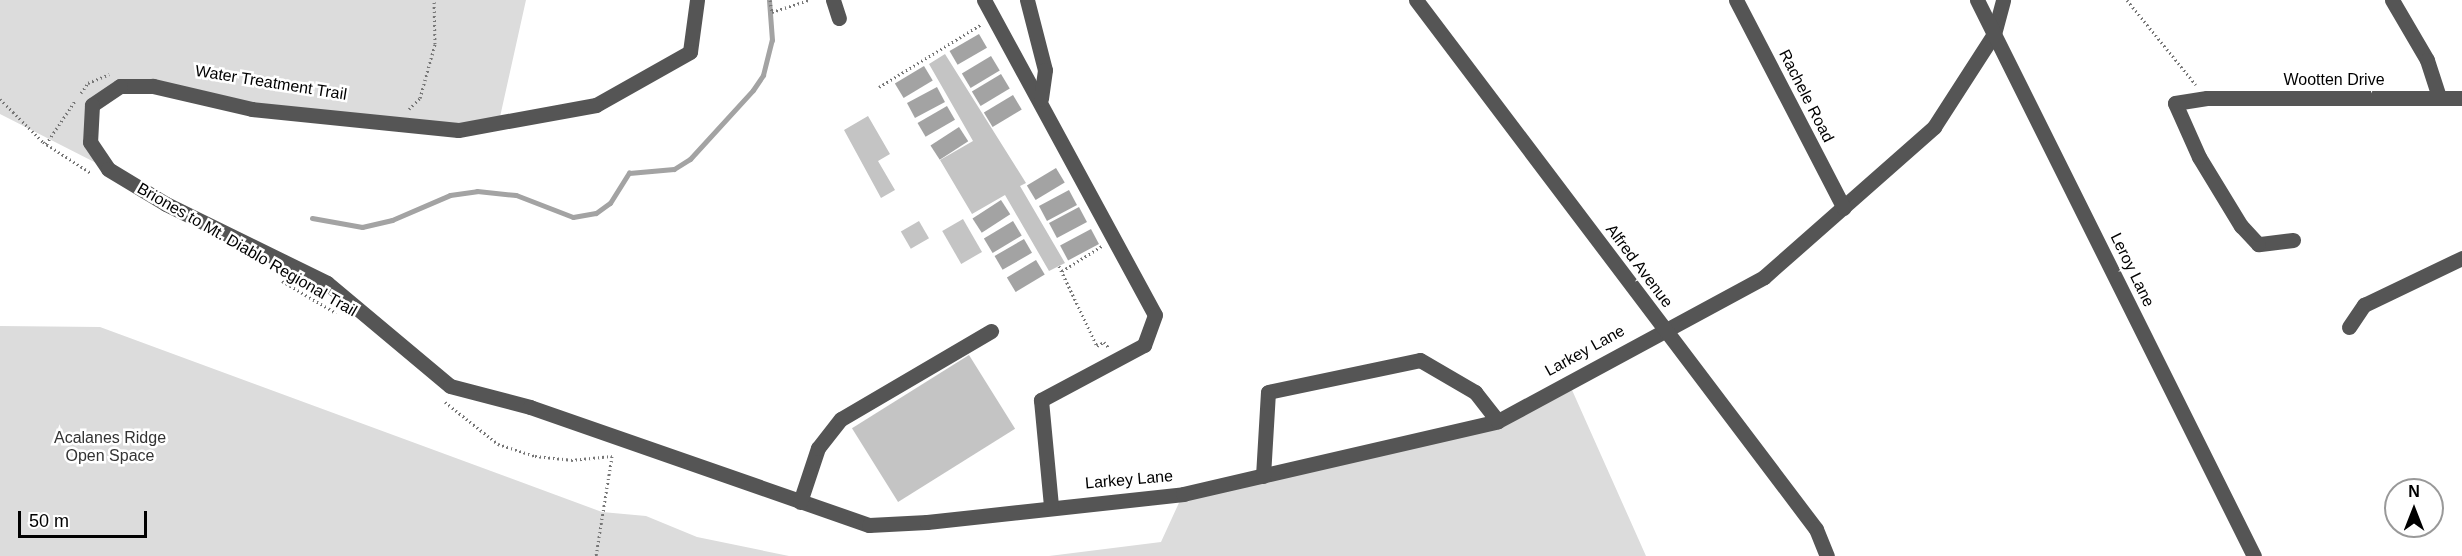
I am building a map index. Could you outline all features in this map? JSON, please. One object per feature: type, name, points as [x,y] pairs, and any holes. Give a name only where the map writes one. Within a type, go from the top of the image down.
[{"type":"street","name":"Larkey Lane","points":[[697,0],[690,52],[596,105],[458,130],[262,111],[153,86],[120,86],[92,105],[90,142],[108,169],[166,204],[327,283],[450,386],[530,407],[869,525],[1051,505],[1183,494],[1498,421],[1663,328],[1764,277],[1934,127],[1994,34],[2003,0]]},
{"type":"street","points":[[833,0],[839,18]]},
{"type":"street","points":[[984,0],[1117,238],[1155,315],[1144,345],[1121,360],[1041,400],[1051,505]]},
{"type":"street","points":[[1027,0],[1045,70],[1041,99]]},
{"type":"street","name":"Alfred Avenue","points":[[1416,0],[1816,529],[1827,556]]},
{"type":"street","name":"Rachele Road","points":[[1736,0],[1844,208]]},
{"type":"street","name":"Leroy Lane","points":[[1977,0],[2254,556]]},
{"type":"street","points":[[2392,0],[2427,60],[2439,98]]},
{"type":"street","name":"Wootten Drive","points":[[2293,240],[2258,244],[2221,194],[2175,103],[2207,98],[2462,98]]},
{"type":"street","points":[[2349,327],[2364,305],[2462,258]]},
{"type":"street","points":[[800,502],[818,448],[841,419],[991,332]]},
{"type":"street","points":[[1263,476],[1268,392],[1420,360],[1475,392],[1498,421]]},
{"type":"path","points":[[403,115],[420,98],[435,44],[434,0]]},
{"type":"path","points":[[770,0],[772,12],[809,0]]},
{"type":"path","points":[[2127,0],[2207,98]]},
{"type":"path","points":[[879,87],[994,16]]},
{"type":"path","points":[[46,144],[88,82],[116,72]]},
{"type":"path","points":[[0,99],[46,144],[98,178]]},
{"type":"path","points":[[1062,271],[1117,238]]},
{"type":"path","points":[[1059,266],[1097,346],[1104,342],[1121,360]]},
{"type":"path","name":"Briones to Mt. Diablo Regional Trail","points":[[278,278],[341,317]]},
{"type":"path","points":[[439,397],[498,444],[570,460],[612,456],[596,556]]},
{"type":"green space","points":[[0,0],[526,0],[498,126],[458,130],[120,86],[92,105],[90,142],[108,169],[0,114]]},
{"type":"green space","name":"Acalanes Ridge Open Space","points":[[0,326],[100,327],[602,512],[646,516],[697,537],[789,556],[0,556]]},
{"type":"green space","points":[[1568,381],[1646,556],[1049,556],[1161,542],[1183,494],[1498,421]]},
{"type":"shaded area","points":[[979,34],[987,48],[958,65],[950,51]]},
{"type":"shaded area","points":[[991,56],[1000,71],[971,88],[962,74]]},
{"type":"shaded area","points":[[924,66],[933,81],[904,98],[895,84]]},
{"type":"shaded area","points":[[1001,74],[1010,89],[981,106],[972,92]]},
{"type":"shaded area","points":[[937,87],[945,102],[915,118],[907,103]]},
{"type":"shaded area","points":[[1013,95],[1022,110],[993,127],[984,113]]},
{"type":"shaded area","points":[[947,106],[955,120],[926,137],[918,123]]},
{"type":"shaded area","points":[[959,127],[968,141],[940,160],[930,146]]},
{"type":"shaded area","points":[[1056,168],[1065,183],[1036,200],[1027,186]]},
{"type":"shaded area","points":[[1069,190],[1077,205],[1047,221],[1039,206]]},
{"type":"shaded area","points":[[1001,200],[1010,214],[982,233],[972,219]]},
{"type":"shaded area","points":[[1079,207],[1087,222],[1057,238],[1049,223]]},
{"type":"shaded area","points":[[1013,221],[1022,236],[993,253],[984,239]]},
{"type":"shaded area","points":[[1091,229],[1099,244],[1068,260],[1060,245]]},
{"type":"shaded area","points":[[1024,239],[1032,253],[1003,270],[995,256]]},
{"type":"shaded area","points":[[1036,260],[1045,275],[1016,292],[1007,278]]},
{"type":"building","points":[[945,54],[1026,183],[1020,186],[1065,263],[1049,271],[1005,195],[972,214],[940,160],[973,141],[929,64]]},
{"type":"building","points":[[868,116],[890,154],[878,161],[895,190],[881,198],[844,130]]},
{"type":"building","points":[[963,219],[982,252],[961,264],[942,231]]},
{"type":"building","points":[[919,221],[929,238],[911,249],[901,232]]},
{"type":"building","points":[[969,355],[1015,429],[898,502],[852,428]]},
{"type":"waterway","points":[[312,218],[362,227],[392,220],[450,195],[477,191],[516,195],[573,217],[596,213],[610,203],[629,173],[674,169],[690,159],[753,90],[763,75],[772,40],[769,0]]}]
